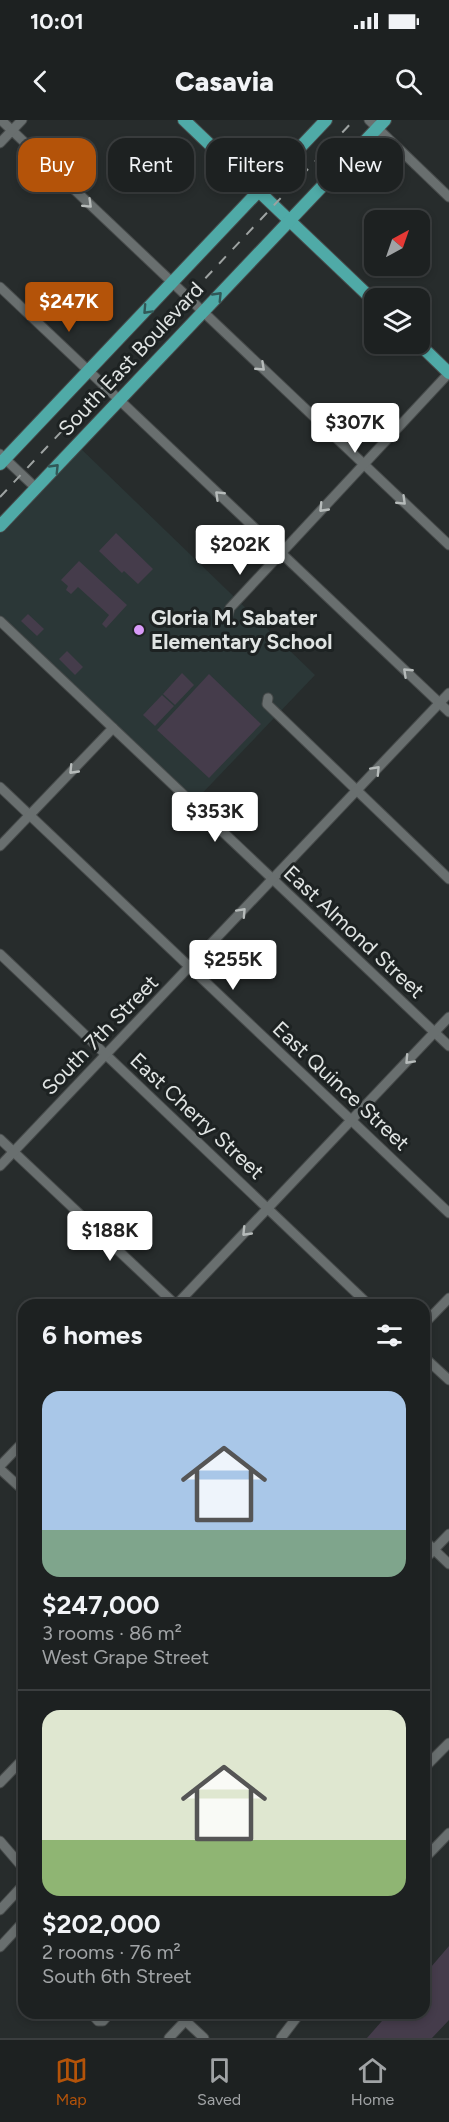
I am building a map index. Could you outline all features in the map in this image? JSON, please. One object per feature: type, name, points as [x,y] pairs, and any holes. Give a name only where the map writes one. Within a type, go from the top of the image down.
[{"type":"main road","points":[[184,120],[206,141]]},
{"type":"main road","points":[[305,142],[326,120]]},
{"type":"main road","name":"South East Boulevard","points":[[0,526],[290,220],[377,123]]},
{"type":"main road","points":[[2,459],[90,371],[258,192]]},
{"type":"main road","points":[[260,192],[364,291]]},
{"type":"main road","points":[[429,354],[449,373]]},
{"type":"street","points":[[1,120],[449,545]]},
{"type":"street","points":[[0,143],[22,120]]},
{"type":"street","points":[[377,123],[449,196]]},
{"type":"street","points":[[0,287],[449,712]]},
{"type":"street","points":[[228,615],[230,608],[280,552],[449,373]]},
{"type":"street","points":[[2,459],[36,488]]},
{"type":"street","name":"East Almond Street","points":[[0,621],[449,1046]]},
{"type":"street","name":"South 7th Street","points":[[0,1166],[449,693]]},
{"type":"street","points":[[268,698],[267,704],[449,879]]},
{"type":"street","points":[[0,846],[113,728]]},
{"type":"street","name":"East Quince Street","points":[[0,787],[449,1213]]},
{"type":"street","name":"East Cherry Street","points":[[0,954],[363,1299]]},
{"type":"street","points":[[182,1299],[449,1017]]},
{"type":"street","points":[[0,1139],[170,1299]]},
{"type":"street","points":[[430,1318],[449,1298]]},
{"type":"street","points":[[430,1363],[449,1380]]},
{"type":"street","points":[[18,1448],[0,1467],[18,1485]]},
{"type":"street","points":[[430,1554],[449,1534]]},
{"type":"street","points":[[430,1546],[449,1564]]},
{"type":"street","points":[[430,1762],[449,1743]]},
{"type":"street","points":[[0,1783],[18,1764]]},
{"type":"street","points":[[430,1853],[449,1833]]},
{"type":"street","points":[[0,1841],[18,1862]]},
{"type":"street","points":[[0,1910],[18,1890]]},
{"type":"street","points":[[0,1947],[18,1928]]},
{"type":"street","points":[[281,2038],[295,2019]]},
{"type":"street","points":[[169,2038],[185,2021],[204,2038]]},
{"type":"shaded area","name":"Gloria M. Sabater Elementary School","points":[[77,445],[315,675],[193,803],[0,621],[0,526]]},
{"type":"shaded area","points":[[116,533],[153,569],[138,584],[124,571],[122,573],[99,551]]},
{"type":"shaded area","points":[[79,561],[127,605],[106,628],[102,624],[109,615],[78,587],[71,594],[66,590],[68,586],[61,580]]},
{"type":"shaded area","points":[[28,614],[44,629],[37,636],[21,621]]},
{"type":"shaded area","points":[[67,651],[83,667],[75,675],[59,659]]},
{"type":"shaded area","points":[[182,673],[194,685],[175,705],[163,694]]},
{"type":"shaded area","points":[[209,674],[261,724],[209,778],[157,730]]},
{"type":"shaded area","points":[[162,695],[174,706],[155,726],[143,715]]},
{"type":"shaded area","points":[[449,1946],[449,2020],[432,2038],[367,2038],[384,2019],[430,2019],[430,1968]]},
{"type":"railway","points":[[0,497],[354,120]]},
{"type":"place","name":"Gloria M. Sabater Elementary School","points":[[139,630]]}]
